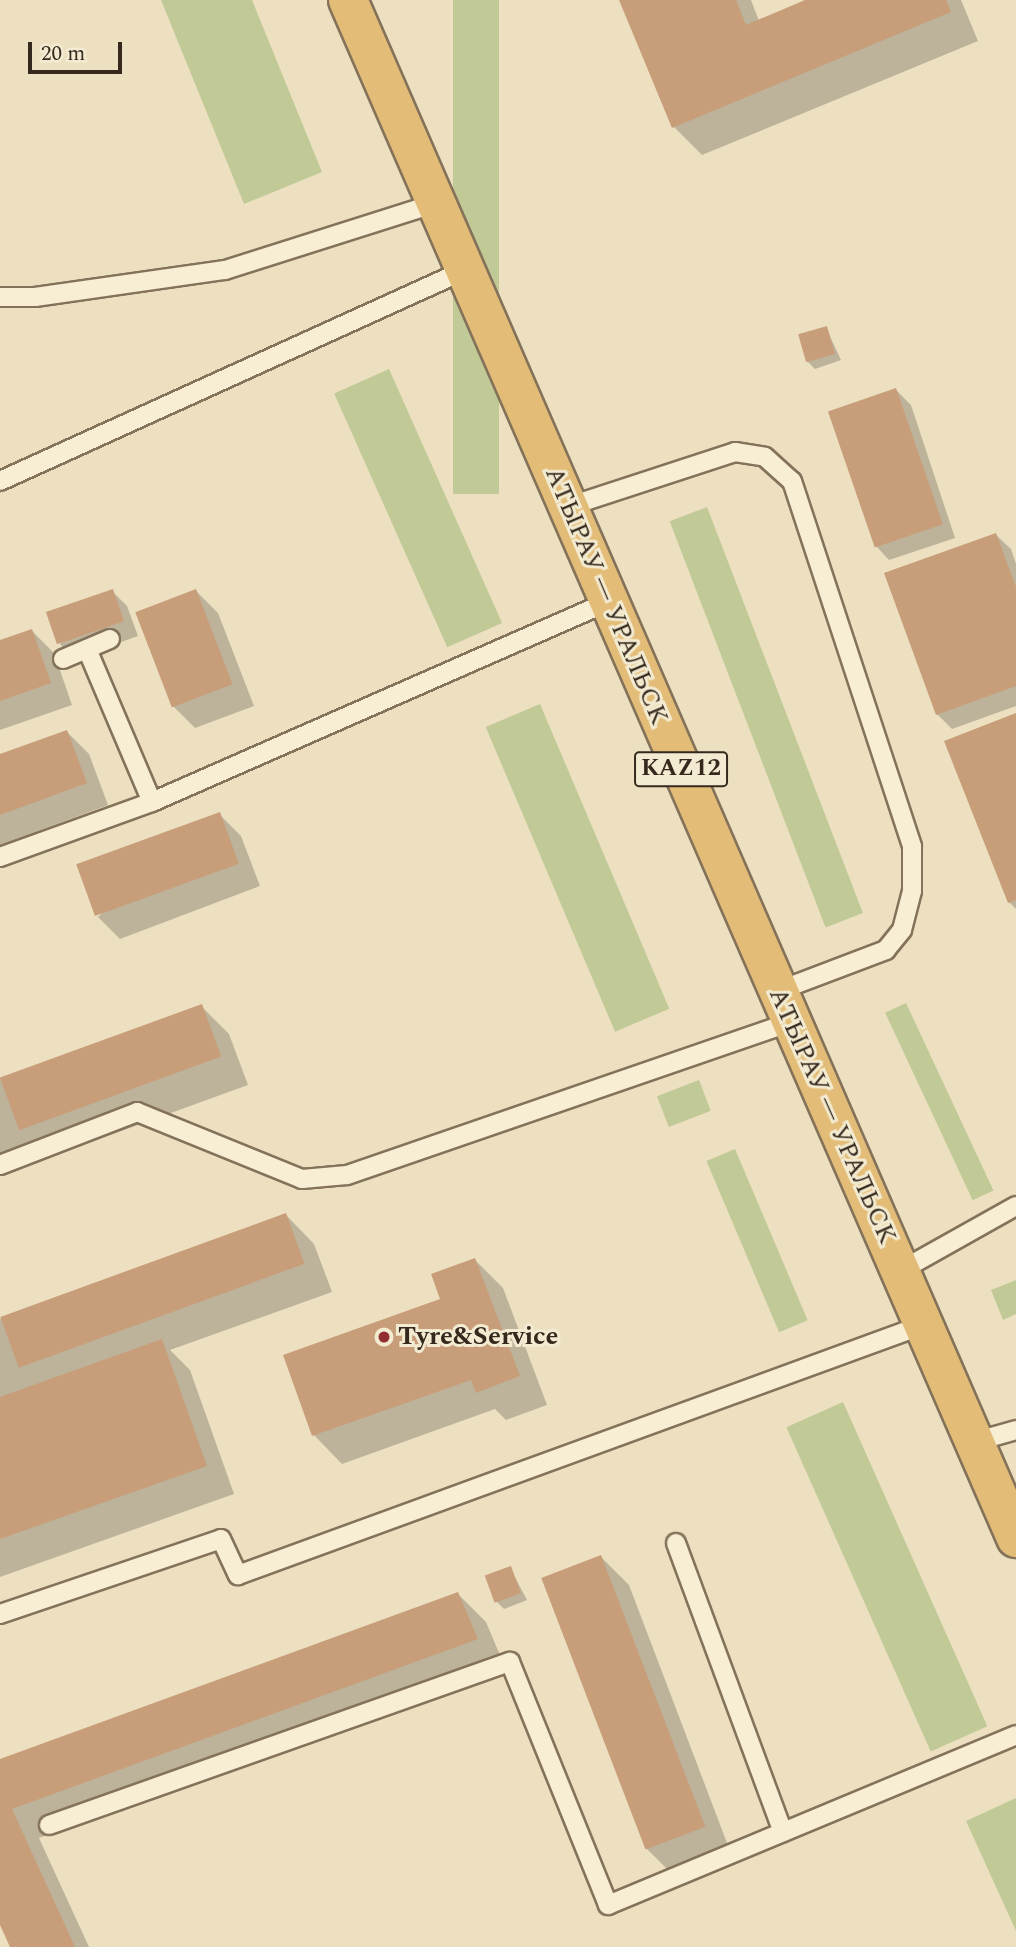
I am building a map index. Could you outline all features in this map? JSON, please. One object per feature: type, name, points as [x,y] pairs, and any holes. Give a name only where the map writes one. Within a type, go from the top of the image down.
[{"type":"highway","name":"АТЫРАУ — УРАЛЬСК","points":[[348,0],[1016,1538]]},
{"type":"lane","points":[[0,297],[35,297],[225,270],[436,203]]},
{"type":"lane","points":[[0,481],[465,270]]},
{"type":"lane","points":[[0,1165],[137,1112],[302,1179],[347,1175],[785,1007],[886,950],[902,930],[912,891],[912,847],[792,481],[765,457],[735,452],[567,507]]},
{"type":"lane","points":[[0,857],[152,802],[608,602]]},
{"type":"lane","points":[[64,659],[110,639]]},
{"type":"lane","points":[[87,649],[152,802]]},
{"type":"lane","points":[[900,1271],[1016,1206]]},
{"type":"lane","points":[[0,1615],[221,1539],[238,1575],[923,1325]]},
{"type":"lane","points":[[974,1442],[1016,1430]]},
{"type":"lane","points":[[676,1543],[783,1832]]},
{"type":"lane","points":[[49,1825],[510,1662],[608,1905],[1016,1735]]},
{"type":"green space","points":[[161,0],[252,0],[322,172],[244,204]]},
{"type":"green space","points":[[453,0],[499,0],[499,494],[453,494]]},
{"type":"green space","points":[[389,369],[502,623],[447,647],[334,393]]},
{"type":"green space","points":[[707,507],[863,913],[826,927],[670,521]]},
{"type":"green space","points":[[540,704],[669,1009],[615,1032],[486,727]]},
{"type":"green space","points":[[906,1003],[993,1191],[973,1200],[885,1013]]},
{"type":"green space","points":[[699,1080],[711,1111],[669,1127],[657,1096]]},
{"type":"green space","points":[[735,1149],[808,1320],[779,1332],[706,1161]]},
{"type":"green space","points":[[1016,1280],[1016,1314],[1003,1320],[991,1290]]},
{"type":"green space","points":[[843,1402],[987,1726],[931,1752],[786,1427]]},
{"type":"green space","points":[[1016,1798],[1016,1931],[966,1821]]},
{"type":"building","points":[[619,0],[736,0],[746,25],[805,0],[946,0],[951,12],[672,128]]},
{"type":"building","points":[[827,326],[835,354],[806,362],[798,334]]},
{"type":"building","points":[[896,388],[943,524],[875,548],[828,411]]},
{"type":"building","points":[[996,533],[1016,587],[1016,686],[936,715],[884,573]]},
{"type":"building","points":[[113,589],[124,621],[57,644],[46,612]]},
{"type":"building","points":[[196,589],[233,684],[172,708],[135,612]]},
{"type":"building","points":[[32,629],[51,683],[0,701],[0,640]]},
{"type":"building","points":[[1016,713],[1016,900],[1008,903],[944,741]]},
{"type":"building","points":[[67,730],[87,783],[0,815],[0,754]]},
{"type":"building","points":[[220,812],[239,864],[95,916],[76,864]]},
{"type":"building","points":[[202,1004],[221,1057],[19,1130],[0,1078]]},
{"type":"building","points":[[286,1213],[304,1264],[19,1368],[0,1317]]},
{"type":"building","points":[[475,1258],[520,1376],[476,1393],[471,1380],[312,1436],[283,1355],[440,1299],[431,1274]]},
{"type":"building","points":[[162,1339],[207,1466],[0,1539],[0,1397]]},
{"type":"building","points":[[601,1555],[705,1827],[646,1850],[541,1578]]},
{"type":"building","points":[[511,1566],[521,1593],[495,1603],[485,1576]]},
{"type":"building","points":[[458,1592],[478,1639],[12,1809],[75,1947],[10,1947],[0,1925],[0,1759]]},
{"type":"place","name":"Tyre&Service","points":[[384,1337]]}]
